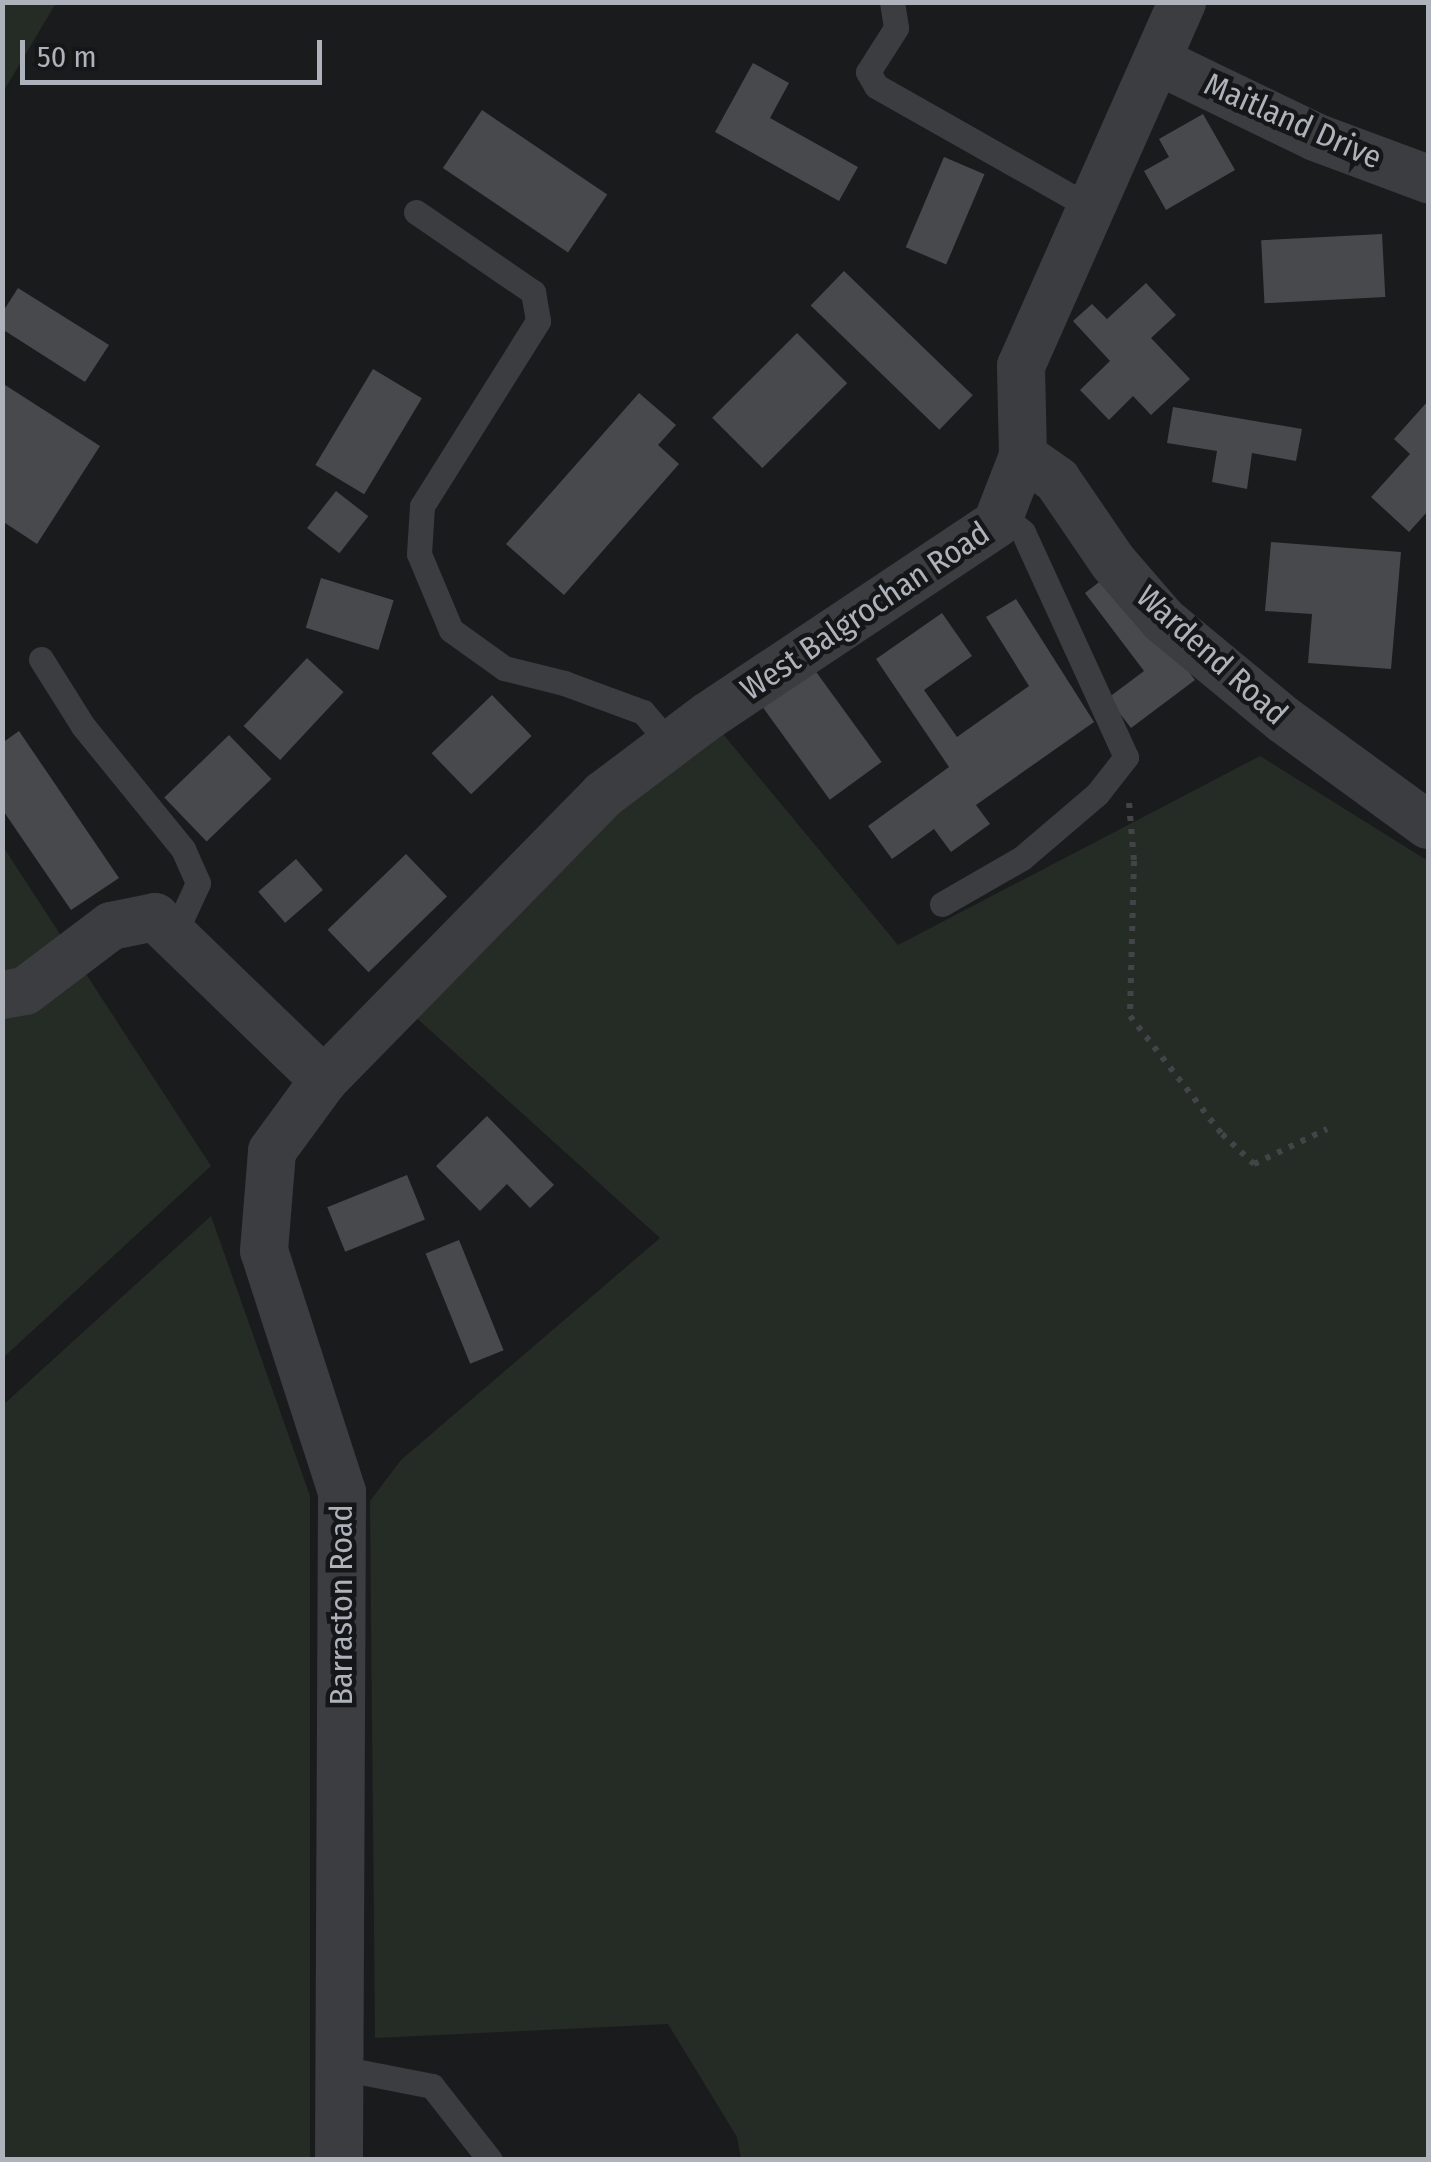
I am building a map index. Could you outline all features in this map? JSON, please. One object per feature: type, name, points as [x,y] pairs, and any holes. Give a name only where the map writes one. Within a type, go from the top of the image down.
[{"type":"street","name":"West Balgrochan Road","points":[[324,1080],[603,796],[670,745],[997,523],[1023,456],[1022,366],[1182,2]]},
{"type":"street","name":"Maitland Drive","points":[[1158,61],[1315,137],[1428,178]]},
{"type":"street","name":"Wardend Road","points":[[1023,456],[1056,480],[1114,562],[1162,620],[1284,720],[1428,825]]},
{"type":"street","points":[[2,995],[26,990],[111,926],[156,917],[324,1080]]},
{"type":"street","name":"Barraston Road","points":[[324,1080],[272,1150],[264,1251],[342,1492],[339,2160]]},
{"type":"lane","points":[[892,2],[896,28],[868,72],[876,86],[1092,208]]},
{"type":"lane","points":[[416,212],[533,292],[538,321],[422,506],[419,554],[451,630],[504,668],[564,683],[643,712],[670,745]]},
{"type":"lane","points":[[942,904],[1022,858],[1097,794],[1126,757],[1023,532],[1001,514]]},
{"type":"lane","points":[[41,660],[82,726],[183,849],[198,883],[174,935]]},
{"type":"lane","points":[[340,2068],[432,2086],[490,2160]]},
{"type":"path","points":[[1126,757],[1134,861],[1130,1016],[1222,1134],[1254,1164],[1327,1129]]},
{"type":"shaded area","points":[[2,3],[56,3],[3,92]]},
{"type":"shaded area","points":[[708,716],[898,945],[1260,756],[1428,861],[1428,2159],[741,2159],[737,2137],[668,2024],[375,2038],[370,1501],[401,1460],[660,1238],[400,1003]]},
{"type":"shaded area","points":[[2,845],[211,1166],[3,1358],[2,1358]]},
{"type":"shaded area","points":[[211,1216],[310,1496],[310,2159],[3,2159],[3,1405]]},
{"type":"building","points":[[753,63],[789,83],[770,118],[858,167],[839,201],[715,132]]},
{"type":"building","points":[[482,110],[607,194],[568,252],[443,168]]},
{"type":"building","points":[[1203,114],[1235,170],[1166,210],[1144,171],[1169,157],[1159,139]]},
{"type":"building","points":[[944,157],[985,174],[946,264],[906,247]]},
{"type":"building","points":[[1382,234],[1385,297],[1264,303],[1261,240]]},
{"type":"building","points":[[844,271],[973,395],[939,430],[811,306]]},
{"type":"building","points":[[1146,283],[1176,315],[1151,338],[1190,379],[1151,415],[1133,396],[1109,420],[1080,390],[1110,361],[1073,321],[1092,304],[1107,319]]},
{"type":"building","points":[[18,288],[109,345],[85,382],[2,329],[2,313]]},
{"type":"building","points":[[797,333],[847,383],[762,468],[712,418]]},
{"type":"building","points":[[373,369],[422,398],[364,494],[315,465]]},
{"type":"building","points":[[2,383],[100,446],[37,544],[2,521]]},
{"type":"building","points":[[639,393],[676,425],[658,445],[679,464],[564,595],[506,544]]},
{"type":"building","points":[[1428,401],[1428,511],[1409,532],[1371,497],[1410,454],[1394,439]]},
{"type":"building","points":[[1173,407],[1302,429],[1296,461],[1252,453],[1247,489],[1212,482],[1217,451],[1167,443]]},
{"type":"building","points":[[336,491],[368,516],[339,553],[307,528]]},
{"type":"building","points":[[1271,542],[1401,552],[1391,669],[1308,663],[1312,614],[1265,611]]},
{"type":"building","points":[[1112,572],[1195,680],[1131,728],[1108,698],[1144,671],[1085,593]]},
{"type":"building","points":[[321,578],[394,600],[378,650],[306,628]]},
{"type":"building","points":[[1016,599],[1094,722],[976,805],[990,824],[951,852],[934,829],[892,859],[868,826],[949,767],[876,659],[942,613],[972,656],[924,690],[957,737],[1029,686],[986,617]]},
{"type":"building","points":[[307,658],[344,692],[280,760],[244,726]]},
{"type":"building","points":[[814,669],[882,762],[830,800],[762,707]]},
{"type":"building","points":[[492,695],[532,736],[471,794],[432,753]]},
{"type":"building","points":[[19,731],[119,878],[71,910],[2,809],[2,743]]},
{"type":"building","points":[[229,735],[271,779],[207,841],[164,798]]},
{"type":"building","points":[[406,854],[447,896],[369,972],[328,930]]},
{"type":"building","points":[[296,859],[323,890],[285,923],[258,892]]},
{"type":"building","points":[[487,1116],[554,1185],[530,1208],[507,1184],[480,1211],[436,1166]]},
{"type":"building","points":[[407,1175],[425,1220],[345,1252],[327,1207]]},
{"type":"building","points":[[459,1240],[504,1350],[470,1364],[426,1253]]}]
